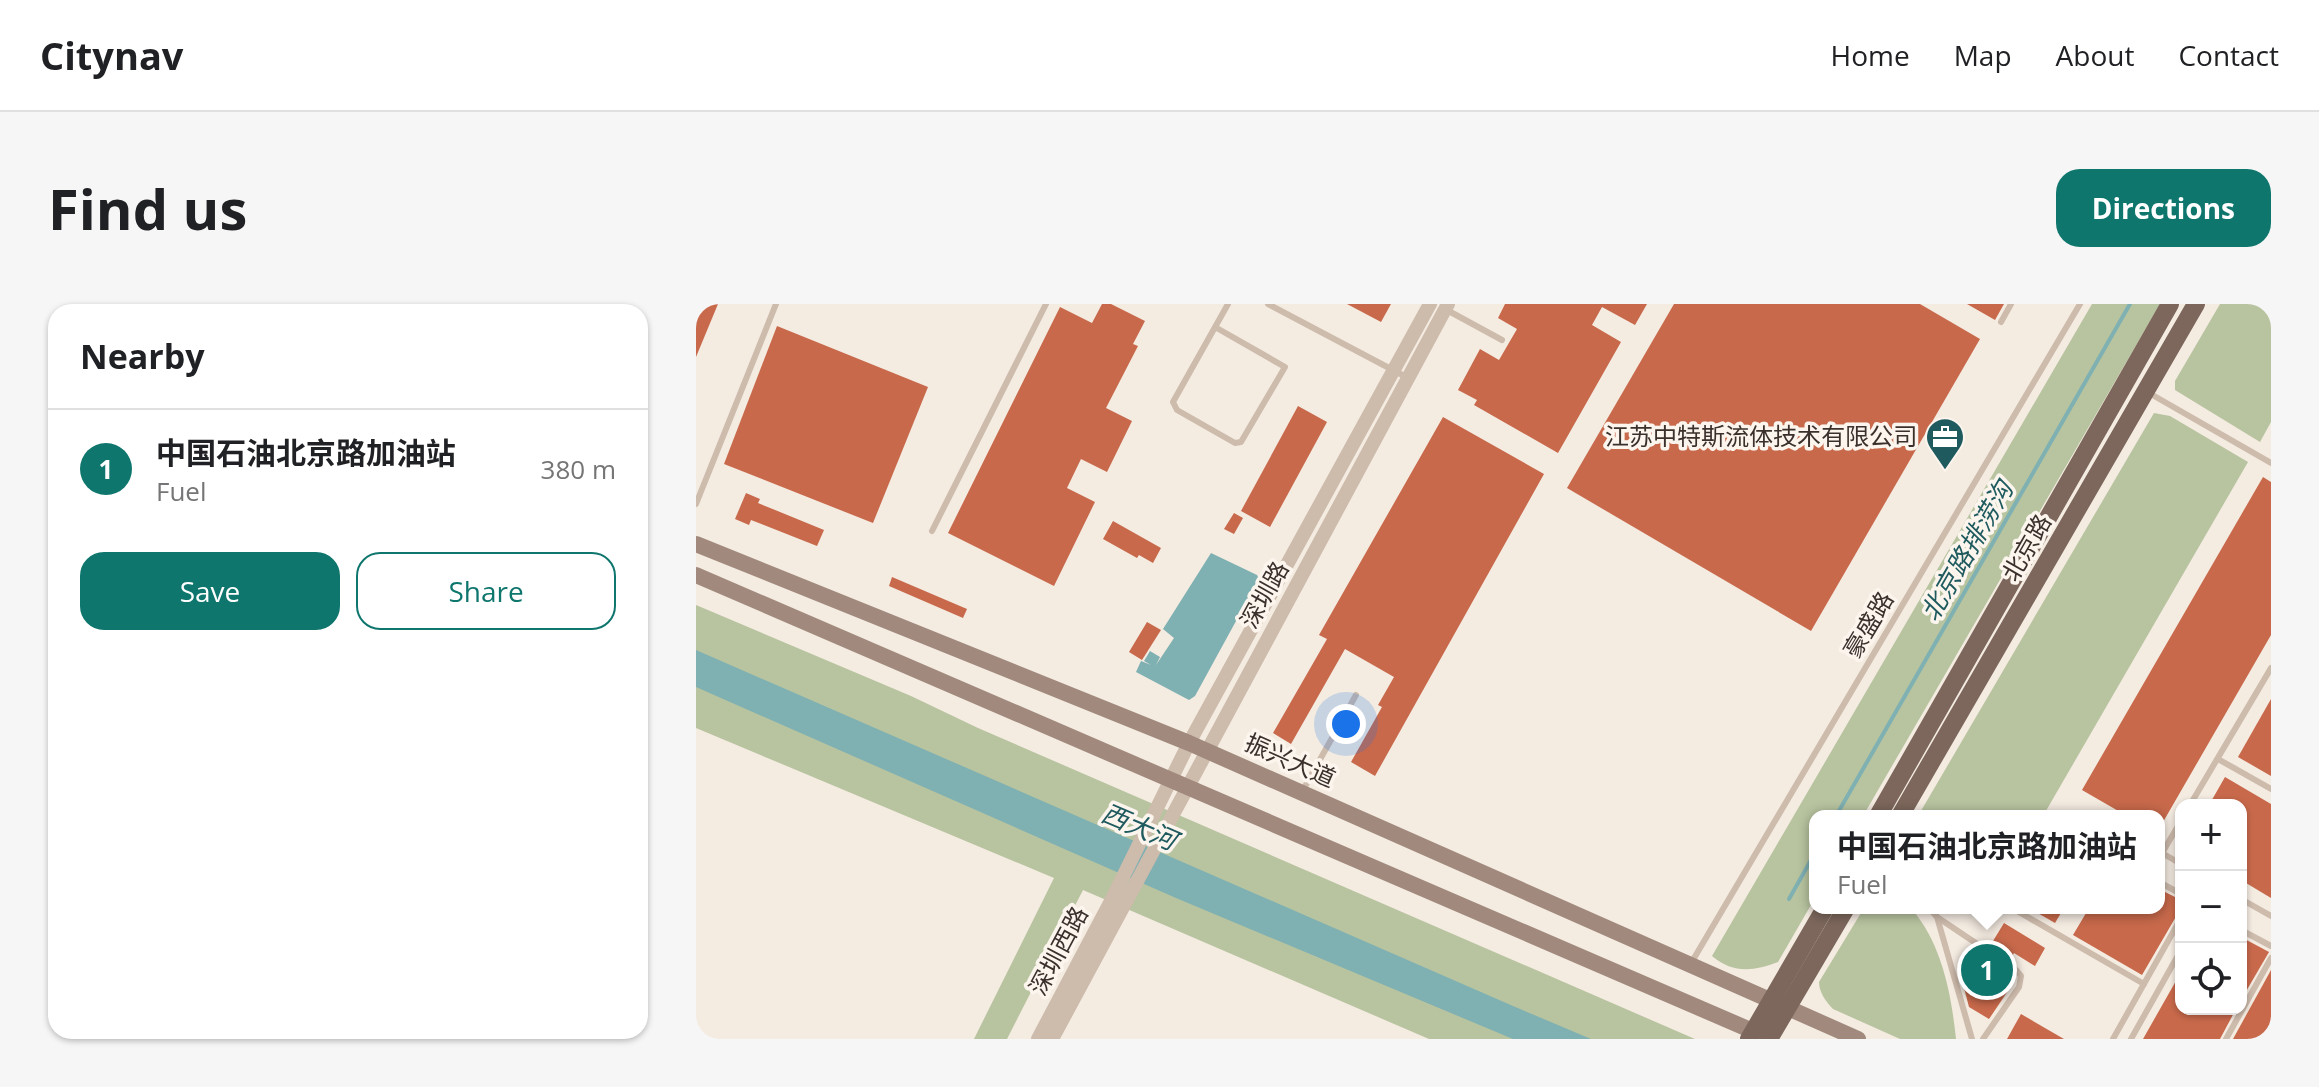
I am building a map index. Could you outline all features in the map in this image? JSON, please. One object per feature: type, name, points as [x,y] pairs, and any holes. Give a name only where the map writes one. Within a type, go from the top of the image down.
[{"type":"main road","name":"北京路","points":[[1881,810],[2170,304]]},
{"type":"main road","name":"北京路","points":[[1903,810],[2196,304]]},
{"type":"main road","name":"振兴大道","points":[[696,544],[1197,746],[1858,1039]]},
{"type":"main road","points":[[696,575],[1762,1037],[1822,914]]},
{"type":"main road","points":[[1780,1004],[1842,914]]},
{"type":"street","name":"深圳路","points":[[1118,901],[1168,820],[1178,784],[1197,746],[1430,304]]},
{"type":"street","name":"深圳路","points":[[1197,746],[1446,306]]},
{"type":"street","name":"深圳路","points":[[1118,901],[1154,814],[1178,784]]},
{"type":"street","name":"深圳西路","points":[[1038,1039],[1118,901]]},
{"type":"street","name":"深圳西路","points":[[1052,1039],[1118,901]]},
{"type":"lane","points":[[696,504],[776,304]]},
{"type":"lane","points":[[932,531],[1046,304]]},
{"type":"lane","points":[[1215,327],[1285,367],[1241,442],[1235,443],[1173,405],[1173,402],[1215,327],[1228,304]]},
{"type":"lane","points":[[1268,304],[1408,378]]},
{"type":"lane","points":[[2001,322],[2011,304]]},
{"type":"lane","name":"豪盛路","points":[[1690,965],[2080,304]]},
{"type":"lane","points":[[1446,306],[1502,340]]},
{"type":"lane","points":[[2145,392],[2271,463]]},
{"type":"lane","points":[[2194,799],[2271,668]]},
{"type":"lane","points":[[1301,793],[1356,695]]},
{"type":"lane","points":[[2218,759],[2271,789]]},
{"type":"lane","points":[[2247,902],[2271,916]]},
{"type":"lane","points":[[1934,914],[2021,976],[2019,987],[1983,1039]]},
{"type":"lane","points":[[2022,914],[2144,984]]},
{"type":"lane","points":[[1937,917],[1972,1039]]},
{"type":"lane","points":[[2113,1039],[2175,929]]},
{"type":"lane","points":[[2247,933],[2271,946]]},
{"type":"lane","points":[[2226,1039],[2271,958]]},
{"type":"lane","points":[[2131,1039],[2175,961]]},
{"type":"green space","points":[[2092,304],[2160,304],[1866,810],[1809,810],[1809,908],[1778,962],[1744,969],[1728,966],[1712,956]]},
{"type":"green space","points":[[2220,304],[2271,304],[2271,422],[2260,442],[2175,390],[2175,381]]},
{"type":"green space","points":[[2154,413],[2170,416],[2248,462],[2046,810],[1922,810]]},
{"type":"green space","points":[[696,605],[1695,1039],[1429,1039],[1083,890],[1007,1039],[974,1039],[1054,878],[696,728]]},
{"type":"green space","points":[[1860,914],[1916,914],[1938,953],[1956,1039],[1900,1039],[1833,1009],[1825,1000],[1819,982]]},
{"type":"water","points":[[1211,553],[1257,575],[1259,579],[1195,696],[1189,700],[1136,672],[1141,661],[1151,665],[1144,661],[1150,651],[1160,657],[1156,665],[1174,638],[1163,629]]},
{"type":"water","points":[[696,650],[1591,1039],[1513,1039],[1176,898],[696,687]]},
{"type":"building","points":[[696,304],[718,304],[696,357]]},
{"type":"building","points":[[1102,304],[1111,304],[1145,321],[1133,344],[1138,346],[1106,408],[1132,421],[1107,472],[1081,459],[1067,488],[1095,502],[1054,586],[948,533],[1060,307],[1092,323]]},
{"type":"building","points":[[1347,304],[1391,304],[1381,322]]},
{"type":"building","points":[[1505,304],[1647,304],[1635,325],[1602,307],[1592,325],[1621,342],[1558,453],[1474,405],[1477,400],[1458,390],[1480,349],[1499,360],[1517,329],[1498,318]]},
{"type":"building","points":[[1674,304],[1920,304],[1980,339],[1811,631],[1567,488]]},
{"type":"building","points":[[1967,304],[2004,304],[1995,320]]},
{"type":"building","points":[[777,326],[928,387],[873,523],[724,464]]},
{"type":"building","points":[[1298,406],[1327,422],[1270,527],[1241,511]]},
{"type":"building","points":[[1443,417],[1544,474],[1375,776],[1351,762],[1382,707],[1378,705],[1394,677],[1345,649],[1291,744],[1273,733],[1327,639],[1319,635]]},
{"type":"building","points":[[2263,477],[2271,482],[2271,635],[2165,819],[2165,810],[2117,810],[2082,790]]},
{"type":"building","points":[[746,493],[760,499],[758,503],[824,530],[817,546],[751,520],[749,525],[735,519]]},
{"type":"building","points":[[1234,513],[1243,518],[1234,534],[1224,529]]},
{"type":"building","points":[[1113,521],[1161,548],[1153,563],[1139,555],[1137,558],[1103,539]]},
{"type":"building","points":[[892,577],[967,609],[963,618],[889,586]]},
{"type":"building","points":[[1147,622],[1161,630],[1142,660],[1129,652]]},
{"type":"building","points":[[2271,699],[2271,776],[2238,757]]},
{"type":"building","points":[[2225,777],[2271,804],[2271,898],[2247,884],[2247,799],[2212,799]]},
{"type":"building","points":[[2165,892],[2175,897],[2175,918],[2142,975],[2073,935],[2085,914],[2165,914]]},
{"type":"building","points":[[2039,914],[2060,914],[2055,923]]},
{"type":"building","points":[[2004,923],[2045,948],[2035,966],[2014,953],[2010,959],[1997,950],[2000,946],[1993,941]]},
{"type":"building","points":[[2247,940],[2269,952],[2247,990]]},
{"type":"building","points":[[1978,960],[1988,966],[1991,961],[2004,969],[2001,974],[2014,982],[1989,1019],[1969,1007],[1963,984]]},
{"type":"building","points":[[2271,970],[2271,1039],[2233,1039]]},
{"type":"building","points":[[2175,983],[2175,1015],[2233,1015],[2220,1039],[2143,1039]]},
{"type":"building","points":[[2021,1014],[2064,1039],[2007,1039]]},
{"type":"waterway","name":"北京路排涝沟","points":[[1839,810],[2130,304]]},
{"type":"waterway","name":"北京路排涝沟","points":[[1789,899],[1809,864]]},
{"type":"place","name":"江苏中特斯流体技术有限公司","points":[[1945,471]]},
{"type":"place","name":"中国石油北京路加油站","points":[[1987,970]]},
{"type":"water label","name":"西大河","points":[[1139,827]]}]
